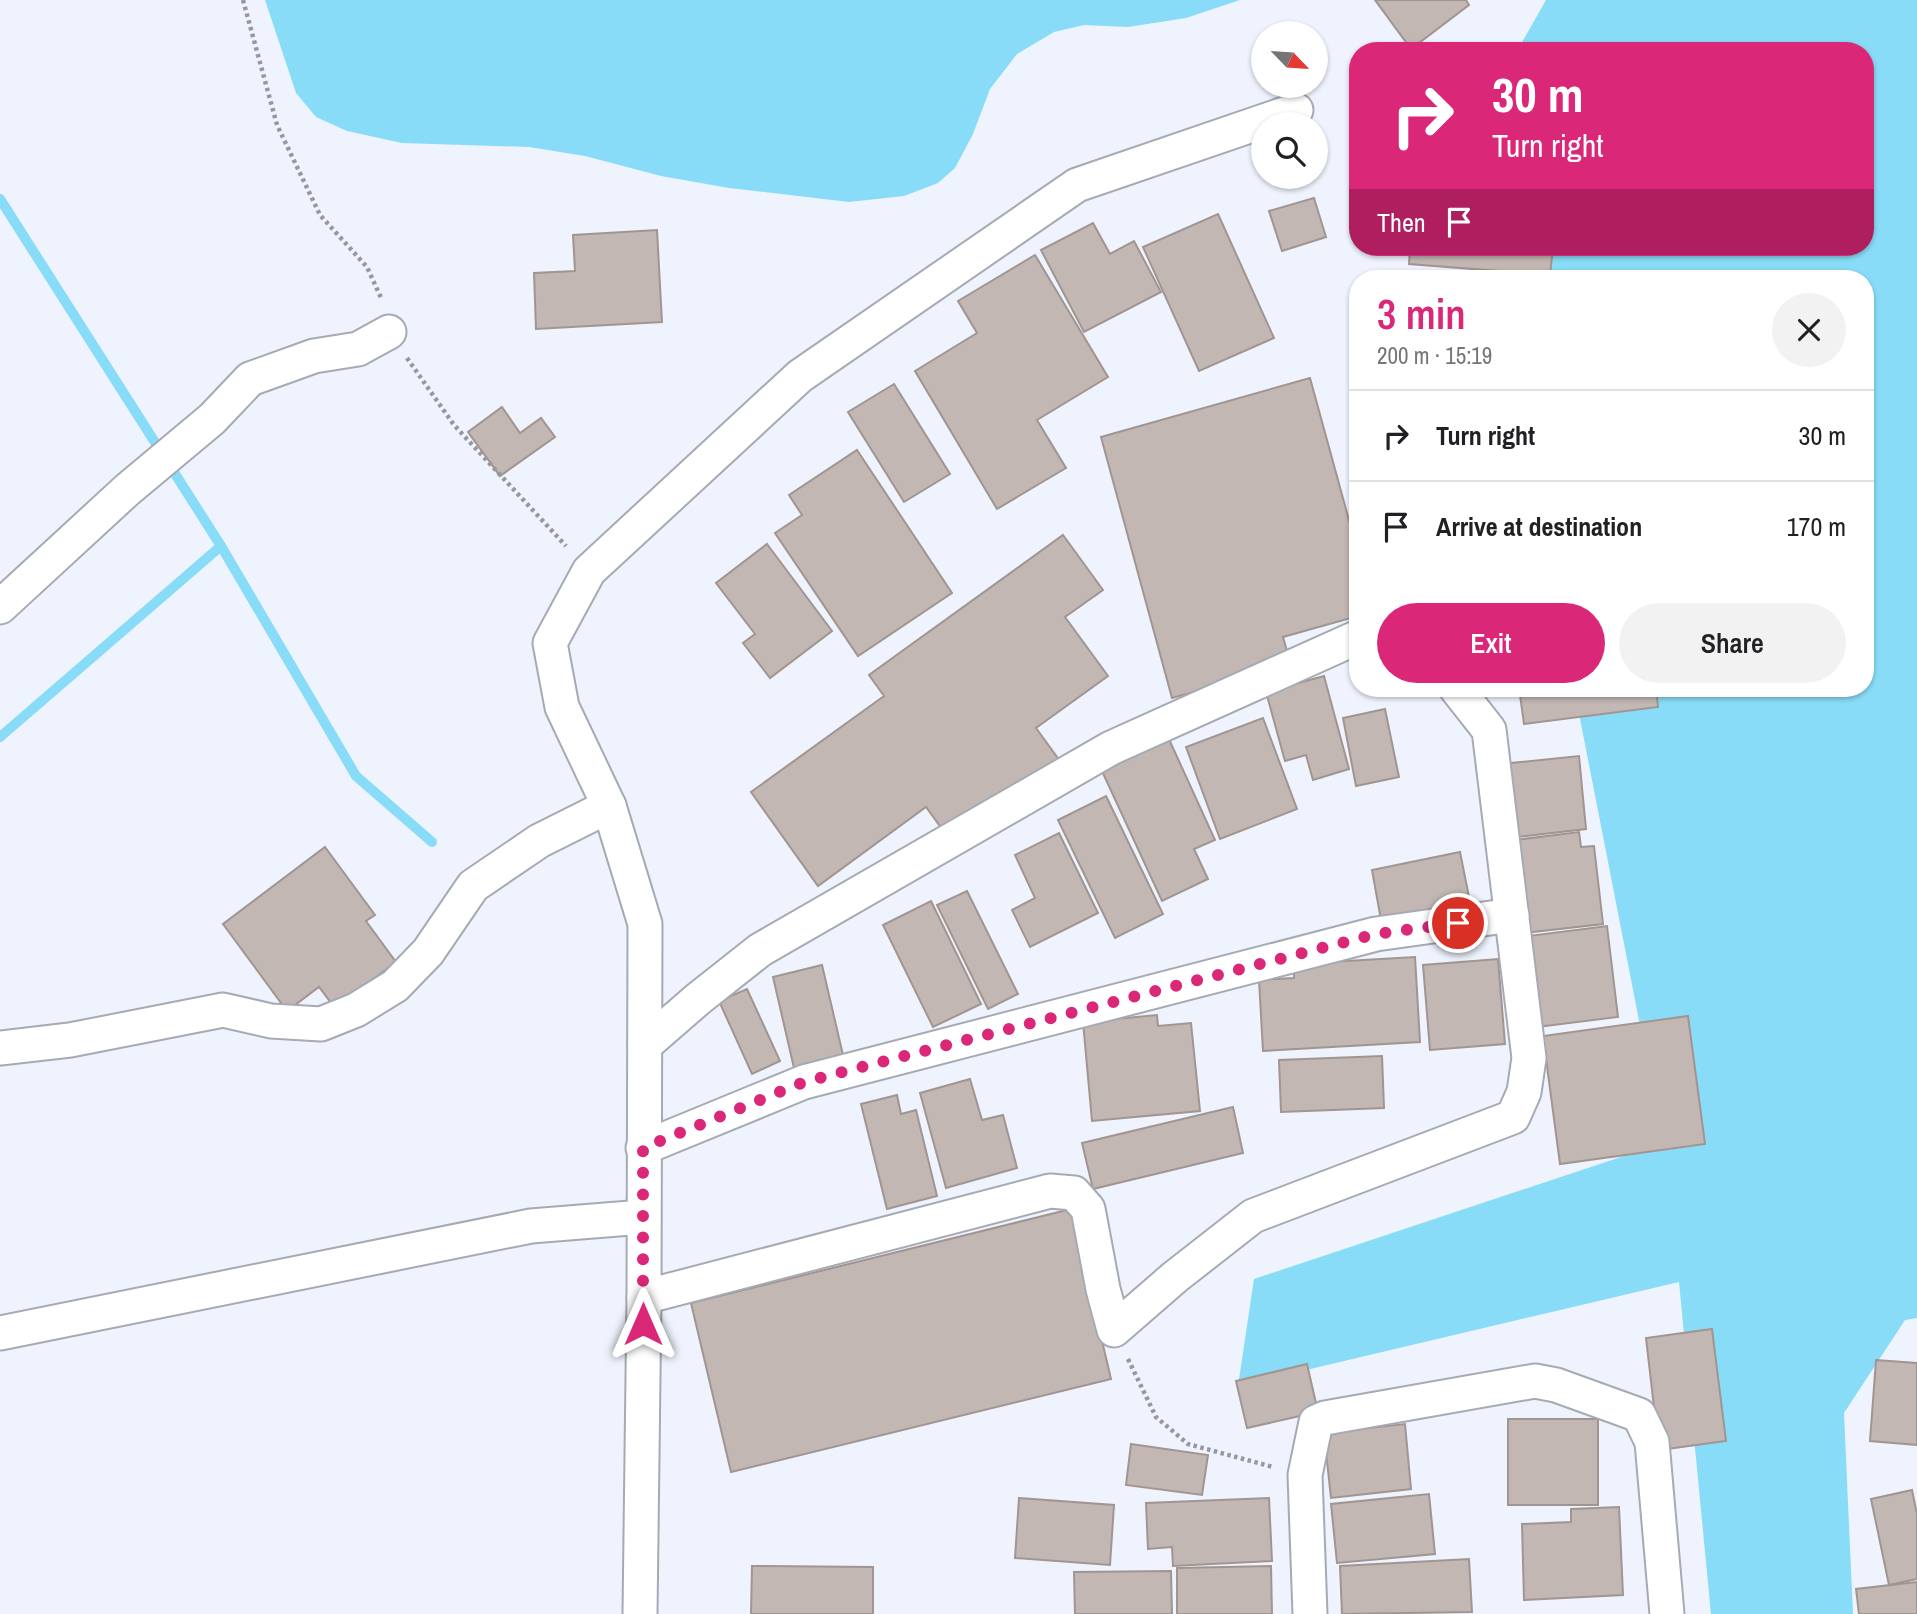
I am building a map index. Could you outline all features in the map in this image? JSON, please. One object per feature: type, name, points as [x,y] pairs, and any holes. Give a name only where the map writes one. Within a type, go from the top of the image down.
[{"type":"street","points":[[640,1614],[645,924],[609,806],[562,707],[550,643],[589,571],[800,376],[1077,184],[1296,110]]},
{"type":"street","points":[[0,607],[127,490],[212,419],[250,379],[314,356],[359,349],[389,332]]},
{"type":"street","points":[[645,1045],[760,950],[1099,755],[1349,641]]},
{"type":"street","points":[[644,1297],[1050,1191],[1074,1193],[1088,1209],[1102,1289],[1114,1330],[1175,1277],[1253,1216],[1513,1117],[1524,1092],[1529,1059],[1512,915],[1489,730],[1463,697]]},
{"type":"street","points":[[0,1048],[70,1041],[223,1010],[271,1021],[321,1024],[356,1010],[395,986],[428,951],[473,886],[539,841],[609,806]]},
{"type":"street","points":[[643,1148],[804,1082],[1376,934],[1512,915]]},
{"type":"street","points":[[0,1333],[531,1226],[643,1217]]},
{"type":"street","points":[[1310,1614],[1305,1475],[1316,1422],[1325,1418],[1535,1381],[1556,1385],[1639,1415],[1652,1442],[1667,1614]]},
{"type":"path","points":[[1114,1330],[1156,1417],[1188,1444],[1305,1475]]},
{"type":"water","points":[[265,0],[1240,0],[1186,18],[1128,27],[1084,25],[1054,32],[1017,54],[990,89],[973,134],[955,168],[938,183],[904,196],[849,202],[729,188],[661,176],[585,156],[529,147],[402,143],[347,131],[316,117],[296,93]]},
{"type":"water","points":[[1546,0],[1917,0],[1917,1318],[1905,1320],[1844,1413],[1853,1614],[1711,1614],[1679,1282],[1238,1386],[1254,1279],[1663,1143],[1576,697],[1874,697],[1874,270],[1546,270],[1546,256],[1874,256],[1874,42],[1522,42]]},
{"type":"building","points":[[1375,0],[1466,0],[1469,5],[1420,42],[1406,42]]},
{"type":"building","points":[[1314,198],[1326,237],[1282,251],[1269,211]]},
{"type":"building","points":[[1218,214],[1274,338],[1199,371],[1143,247]]},
{"type":"building","points":[[1093,223],[1110,254],[1134,241],[1161,292],[1084,332],[1041,250]]},
{"type":"building","points":[[657,230],[662,322],[536,329],[534,273],[575,271],[573,235]]},
{"type":"building","points":[[1035,255],[1108,377],[1037,420],[1066,468],[997,509],[915,371],[977,333],[958,301]]},
{"type":"building","points":[[1409,256],[1552,256],[1551,270],[1486,270],[1409,264]]},
{"type":"building","points":[[1310,378],[1349,520],[1349,619],[1283,637],[1291,665],[1172,698],[1101,437]]},
{"type":"building","points":[[894,384],[950,474],[904,502],[848,412]]},
{"type":"building","points":[[502,407],[520,433],[541,418],[555,437],[500,476],[468,432]]},
{"type":"building","points":[[857,450],[952,593],[858,656],[775,533],[802,515],[789,495]]},
{"type":"building","points":[[1063,535],[1103,590],[1065,617],[1108,676],[1036,728],[1060,761],[950,840],[926,807],[818,886],[751,792],[884,696],[869,675]]},
{"type":"building","points":[[767,544],[832,631],[770,678],[743,643],[755,634],[716,583]]},
{"type":"building","points":[[1324,676],[1349,769],[1313,780],[1306,755],[1285,761],[1266,692]]},
{"type":"building","points":[[1520,697],[1657,697],[1658,707],[1524,724]]},
{"type":"building","points":[[1385,709],[1399,777],[1356,786],[1343,718]]},
{"type":"building","points":[[1263,718],[1297,809],[1220,839],[1186,747]]},
{"type":"building","points":[[1168,737],[1215,840],[1194,849],[1208,879],[1162,901],[1101,769]]},
{"type":"building","points":[[1579,756],[1586,829],[1508,838],[1501,764]]},
{"type":"building","points":[[1106,796],[1163,914],[1115,938],[1058,820]]},
{"type":"building","points":[[1579,832],[1581,847],[1594,846],[1603,924],[1525,933],[1515,840]]},
{"type":"building","points":[[1059,833],[1098,913],[1030,947],[1012,910],[1035,898],[1015,855]]},
{"type":"building","points":[[325,847],[375,915],[366,921],[396,962],[335,1008],[319,987],[287,1011],[223,924]]},
{"type":"building","points":[[1460,852],[1470,902],[1381,920],[1372,870]]},
{"type":"building","points":[[967,891],[1018,994],[988,1009],[937,905]]},
{"type":"building","points":[[931,901],[981,1004],[933,1027],[883,925]]},
{"type":"building","points":[[1607,926],[1618,1017],[1538,1027],[1528,936]]},
{"type":"building","points":[[1415,957],[1420,1042],[1263,1051],[1259,980],[1294,978],[1294,964]]},
{"type":"building","points":[[1498,959],[1505,1044],[1430,1050],[1423,965]]},
{"type":"building","points":[[822,965],[843,1055],[794,1068],[773,977]]},
{"type":"building","points":[[747,989],[780,1061],[752,1074],[719,1001]]},
{"type":"building","points":[[1157,1015],[1158,1026],[1191,1023],[1200,1111],[1092,1121],[1083,1022]]},
{"type":"building","points":[[1688,1016],[1705,1144],[1560,1164],[1543,1036]]},
{"type":"building","points":[[1382,1056],[1384,1108],[1281,1112],[1279,1060]]},
{"type":"building","points":[[970,1079],[982,1120],[1003,1115],[1017,1168],[946,1188],[920,1093]]},
{"type":"building","points":[[897,1095],[901,1114],[916,1110],[937,1196],[887,1209],[861,1104]]},
{"type":"building","points":[[1233,1107],[1243,1153],[1093,1189],[1082,1143]]},
{"type":"building","points":[[1071,1209],[1111,1379],[731,1472],[691,1303]]},
{"type":"building","points":[[1712,1329],[1726,1441],[1659,1450],[1646,1338]]},
{"type":"building","points":[[1876,1360],[1917,1363],[1917,1445],[1870,1441]]},
{"type":"building","points":[[1307,1364],[1318,1412],[1247,1428],[1236,1381]]},
{"type":"building","points":[[1508,1419],[1598,1419],[1598,1505],[1508,1505]]},
{"type":"building","points":[[1405,1424],[1411,1489],[1331,1498],[1324,1433]]},
{"type":"building","points":[[1131,1444],[1208,1455],[1202,1495],[1126,1485]]},
{"type":"building","points":[[1912,1490],[1917,1514],[1917,1579],[1889,1585],[1871,1499]]},
{"type":"building","points":[[1429,1494],[1435,1554],[1337,1563],[1331,1504]]},
{"type":"building","points":[[1019,1498],[1114,1505],[1110,1565],[1015,1558]]},
{"type":"building","points":[[1269,1498],[1272,1561],[1173,1566],[1172,1547],[1148,1549],[1146,1503]]},
{"type":"building","points":[[1619,1507],[1623,1595],[1524,1600],[1522,1524],[1571,1522],[1571,1509]]},
{"type":"building","points":[[1469,1559],[1472,1612],[1342,1614],[1340,1566]]},
{"type":"building","points":[[752,1566],[873,1567],[873,1614],[751,1614]]},
{"type":"building","points":[[1271,1566],[1272,1614],[1177,1614],[1177,1568]]},
{"type":"building","points":[[1171,1571],[1172,1614],[1075,1614],[1074,1572]]},
{"type":"building","points":[[1917,1582],[1917,1614],[1859,1614],[1856,1589]]},
{"type":"waterway","points":[[0,199],[221,546],[356,776],[432,842]]},
{"type":"waterway","points":[[0,737],[221,546]]},
{"type":"route","points":[[643,1324],[643,1148],[804,1082],[1376,934],[1458,923]]}]
